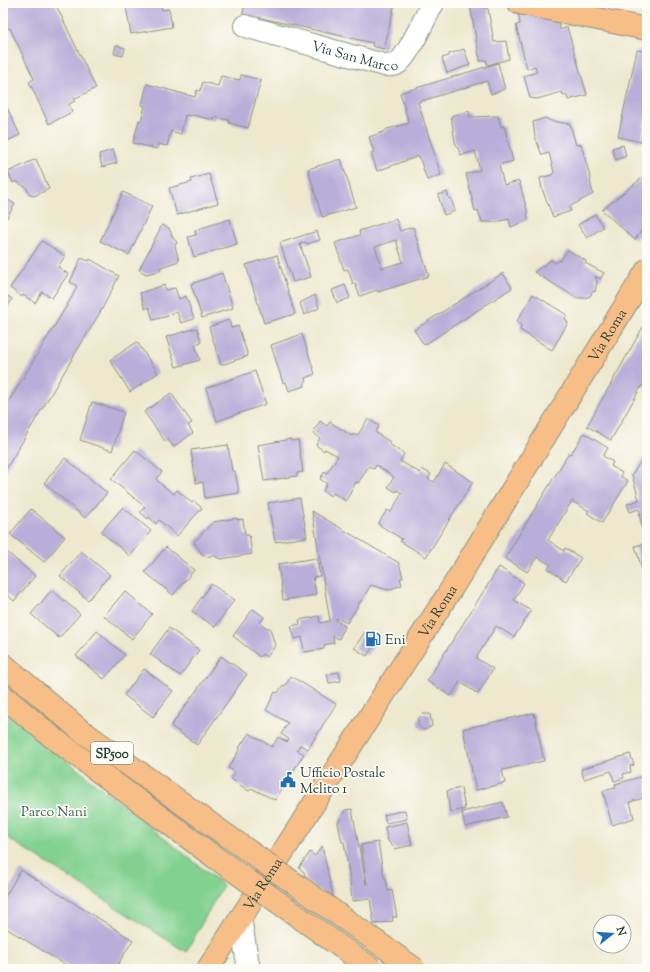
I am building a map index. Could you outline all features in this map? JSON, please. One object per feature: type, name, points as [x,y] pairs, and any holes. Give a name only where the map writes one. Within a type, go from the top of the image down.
[{"type":"main road","points":[[519,3],[647,29]]},
{"type":"main road","name":"Via Roma","points":[[208,969],[452,588],[647,270]]},
{"type":"main road","name":"SP500","points":[[3,664],[79,729],[415,969]]},
{"type":"main road","name":"SP500","points":[[3,696],[52,737],[213,856],[372,969]]},
{"type":"street","name":"Via San Marco","points":[[245,26],[384,65],[392,65],[398,64],[405,55],[433,3]]},
{"type":"street","points":[[240,919],[249,969]]},
{"type":"green space","name":"Parco Nani","points":[[3,710],[223,885],[186,952],[3,835]]},
{"type":"building","points":[[3,3],[55,3],[96,88],[74,99],[75,101],[69,104],[72,112],[49,124],[29,82],[34,79],[10,28],[5,31],[3,27]]},
{"type":"building","points":[[160,3],[162,10],[169,9],[172,27],[131,34],[126,7]]},
{"type":"building","points":[[245,3],[395,3],[384,49],[372,46],[373,43],[257,17],[255,21],[242,18]]},
{"type":"building","points":[[470,5],[488,9],[494,42],[506,41],[509,59],[488,65],[486,60],[480,61]]},
{"type":"building","points":[[518,12],[559,21],[560,30],[567,27],[587,95],[568,100],[566,94],[563,95],[562,92],[537,99],[530,98],[524,76],[537,72],[535,66],[527,69],[516,25],[520,24]]},
{"type":"building","points":[[116,45],[125,48],[123,56],[114,54]]},
{"type":"building","points":[[464,49],[470,65],[447,73],[442,58]]},
{"type":"building","points":[[637,50],[647,52],[647,112],[641,142],[618,137]]},
{"type":"building","points":[[498,63],[505,89],[491,94],[487,81],[418,102],[441,175],[427,180],[419,156],[377,171],[371,153],[374,152],[369,137],[384,132],[387,129],[409,123],[400,93]]},
{"type":"building","points":[[241,75],[261,80],[248,128],[229,123],[229,120],[215,117],[214,120],[185,115],[181,134],[171,131],[167,146],[158,144],[157,149],[133,143],[139,120],[141,121],[145,106],[142,105],[147,84],[195,97],[197,90],[200,91],[203,82],[218,86],[221,76],[240,80]]},
{"type":"building","points":[[3,99],[20,135],[3,143]]},
{"type":"building","points":[[469,111],[470,117],[498,116],[501,127],[504,126],[513,161],[499,165],[504,185],[519,181],[527,210],[528,220],[511,227],[509,219],[496,222],[482,222],[478,210],[475,211],[466,174],[480,170],[475,151],[461,155],[455,142],[451,116]]},
{"type":"building","points":[[545,118],[551,121],[570,124],[576,145],[581,144],[591,180],[593,194],[569,207],[571,211],[553,217],[542,189],[540,178],[552,175],[554,172],[549,153],[542,155],[535,137],[533,122]]},
{"type":"building","points":[[623,145],[626,156],[616,160],[612,148]]},
{"type":"building","points":[[113,150],[117,163],[102,167],[99,154]]},
{"type":"building","points":[[36,159],[49,189],[34,196],[30,195],[26,187],[17,181],[13,183],[8,172]]},
{"type":"building","points":[[341,159],[356,207],[322,217],[308,169]]},
{"type":"building","points":[[209,174],[218,203],[177,215],[169,188],[192,182],[191,179]]},
{"type":"building","points":[[647,174],[647,222],[635,240],[602,210]]},
{"type":"building","points":[[123,192],[152,206],[129,255],[100,241]]},
{"type":"building","points":[[447,192],[449,199],[451,198],[455,211],[444,215],[438,195]]},
{"type":"building","points":[[3,197],[15,204],[3,224]]},
{"type":"building","points":[[595,214],[603,227],[587,238],[578,225]]},
{"type":"building","points":[[230,219],[237,244],[194,257],[188,237],[196,235],[195,230]]},
{"type":"building","points":[[396,219],[400,231],[413,227],[429,276],[360,296],[355,283],[353,284],[348,269],[344,270],[335,243],[360,235],[359,231]],"holes":[[[396,240],[403,262],[382,268],[375,247]]]},
{"type":"building","points":[[162,225],[169,228],[173,238],[177,242],[175,246],[179,261],[161,267],[160,271],[146,274],[139,270]]},
{"type":"building","points":[[317,231],[320,240],[307,244],[306,242],[300,244],[311,277],[293,282],[280,243]]},
{"type":"building","points":[[42,241],[65,256],[58,267],[68,274],[52,298],[42,292],[35,303],[23,295],[22,297],[10,288]]},
{"type":"building","points":[[568,250],[586,261],[585,263],[604,273],[600,279],[595,276],[597,282],[595,292],[593,291],[590,296],[585,298],[577,298],[534,272],[551,260],[556,263],[559,260],[560,261]]},
{"type":"building","points":[[277,255],[295,314],[264,323],[246,265]]},
{"type":"building","points":[[81,258],[89,261],[90,259],[119,276],[102,309],[3,474],[3,411],[72,297],[77,286],[70,282]]},
{"type":"building","points":[[222,273],[233,308],[202,318],[191,284]]},
{"type":"building","points":[[503,273],[512,288],[424,345],[414,330]]},
{"type":"building","points":[[164,285],[166,290],[175,288],[179,299],[186,296],[194,319],[181,323],[177,312],[153,320],[149,307],[145,309],[140,293]]},
{"type":"building","points":[[345,285],[350,298],[337,303],[332,290]]},
{"type":"building","points":[[3,293],[12,299],[5,311],[3,310]]},
{"type":"building","points":[[533,294],[567,315],[565,319],[568,323],[552,350],[520,330],[521,324],[517,321]]},
{"type":"building","points":[[315,295],[319,308],[304,315],[300,303]]},
{"type":"building","points":[[229,320],[231,328],[238,326],[248,356],[221,365],[209,327]]},
{"type":"building","points":[[647,320],[647,388],[642,385],[611,440],[587,426]]},
{"type":"building","points":[[197,328],[201,342],[195,345],[200,360],[176,367],[166,337]]},
{"type":"building","points":[[302,334],[315,374],[305,378],[305,386],[289,391],[286,382],[283,383],[271,345]]},
{"type":"building","points":[[137,342],[158,373],[130,392],[110,360]]},
{"type":"building","points":[[255,371],[266,404],[217,421],[206,388]]},
{"type":"building","points":[[171,393],[192,423],[188,425],[193,433],[173,447],[168,439],[165,441],[144,412]]},
{"type":"building","points":[[92,402],[124,412],[112,451],[80,440]]},
{"type":"building","points":[[368,419],[379,426],[375,432],[404,454],[400,461],[420,473],[422,469],[431,474],[428,479],[434,482],[445,464],[473,482],[426,557],[400,541],[402,539],[378,524],[387,510],[391,512],[402,493],[397,490],[396,492],[388,487],[394,477],[376,465],[374,469],[369,466],[358,483],[356,482],[346,501],[333,493],[331,496],[323,491],[327,484],[320,479],[325,471],[327,473],[338,456],[325,449],[324,451],[316,445],[320,438],[313,433],[320,421],[327,426],[330,422],[352,436],[353,434],[357,436]]},
{"type":"building","points":[[584,433],[608,448],[603,456],[613,462],[611,466],[622,473],[620,476],[628,481],[602,523],[587,513],[589,511],[572,501],[548,540],[564,551],[565,548],[581,558],[566,581],[548,569],[551,565],[537,557],[527,572],[505,558],[569,453],[571,454]]},
{"type":"building","points":[[291,439],[291,441],[298,440],[303,472],[297,473],[297,476],[264,481],[258,445]]},
{"type":"building","points":[[228,445],[232,471],[235,471],[239,493],[205,498],[203,482],[196,483],[191,450]]},
{"type":"building","points":[[135,450],[162,472],[156,479],[163,486],[174,494],[177,490],[192,503],[194,501],[202,508],[177,536],[159,520],[156,524],[149,517],[148,519],[140,512],[145,507],[111,479]]},
{"type":"building","points":[[647,455],[647,529],[643,530],[639,509],[630,512],[627,504],[639,500],[632,475],[644,456]]},
{"type":"building","points":[[65,458],[107,493],[85,518],[44,483]]},
{"type":"building","points":[[300,498],[307,537],[275,542],[268,503]]},
{"type":"building","points":[[123,507],[151,531],[130,556],[101,532]]},
{"type":"building","points":[[31,509],[65,537],[44,562],[10,534]]},
{"type":"building","points":[[312,511],[399,563],[403,578],[400,578],[402,585],[388,590],[371,585],[347,623],[337,618],[336,620],[345,626],[339,639],[333,636],[334,643],[324,645],[324,649],[304,652],[302,637],[295,639],[291,626],[300,624],[299,620],[319,616],[320,623],[330,621]]},
{"type":"building","points":[[237,518],[237,520],[243,519],[245,535],[249,535],[252,554],[220,559],[213,555],[207,557],[202,554],[194,542],[213,522]]},
{"type":"building","points":[[647,543],[647,586],[635,546]]},
{"type":"building","points":[[166,547],[194,570],[173,595],[145,572]]},
{"type":"building","points":[[81,551],[110,575],[88,600],[60,576]]},
{"type":"building","points":[[7,552],[35,576],[14,601],[3,591],[3,556]]},
{"type":"building","points":[[317,558],[320,576],[313,577],[316,595],[283,600],[278,564]]},
{"type":"building","points":[[499,567],[524,583],[514,600],[531,611],[514,637],[496,626],[476,658],[493,669],[478,694],[460,682],[451,696],[427,681]]},
{"type":"building","points":[[211,584],[234,600],[215,627],[192,611]]},
{"type":"building","points":[[52,590],[80,614],[59,638],[31,614]]},
{"type":"building","points":[[125,591],[152,614],[132,639],[104,616]]},
{"type":"building","points":[[253,609],[264,617],[260,623],[267,628],[270,628],[275,646],[267,657],[262,654],[260,657],[233,636]]},
{"type":"building","points":[[169,628],[199,650],[180,676],[150,654]]},
{"type":"building","points":[[97,631],[125,655],[104,679],[76,656]]},
{"type":"building","points":[[365,632],[377,640],[367,656],[354,648]]},
{"type":"building","points":[[221,656],[247,674],[197,745],[171,726]]},
{"type":"building","points":[[144,669],[173,691],[153,717],[124,695]]},
{"type":"building","points":[[339,672],[341,681],[329,683],[327,674]]},
{"type":"building","points":[[291,676],[336,704],[308,749],[300,745],[297,750],[304,754],[275,800],[251,788],[249,791],[231,779],[235,772],[228,768],[249,733],[272,747],[278,737],[287,742],[289,739],[281,734],[288,723],[266,710],[275,692],[278,693],[283,685],[285,686]]},
{"type":"building","points":[[534,713],[544,761],[502,770],[505,783],[476,790],[463,729]]},
{"type":"building","points":[[423,714],[430,714],[432,726],[423,730],[418,725],[418,719]]},
{"type":"building","points":[[630,754],[634,765],[630,766],[631,772],[623,774],[624,778],[614,781],[611,771],[584,779],[581,769]]},
{"type":"building","points":[[647,775],[647,797],[630,802],[634,818],[612,825],[603,791],[616,788],[615,784]]},
{"type":"building","points":[[461,788],[465,809],[450,812],[447,791]]},
{"type":"building","points":[[503,802],[507,817],[465,827],[462,812]]},
{"type":"building","points":[[352,809],[366,884],[361,845],[378,842],[384,878],[386,878],[388,891],[392,890],[397,917],[392,917],[393,921],[374,924],[370,899],[352,901],[344,842],[342,842],[338,823],[345,810]]},
{"type":"building","points":[[405,810],[407,819],[386,823],[384,815]]},
{"type":"building","points":[[407,822],[412,845],[395,849],[388,841],[385,827]]},
{"type":"building","points":[[322,846],[334,901],[307,882],[304,872],[299,868],[310,852],[315,856]]},
{"type":"building","points":[[21,870],[133,940],[115,969],[72,969],[3,926],[3,900]]},
{"type":"place","name":"Eni","points":[[373,639]]},
{"type":"place","name":"Ufficio Postale Melito 1","points":[[288,780]]}]
